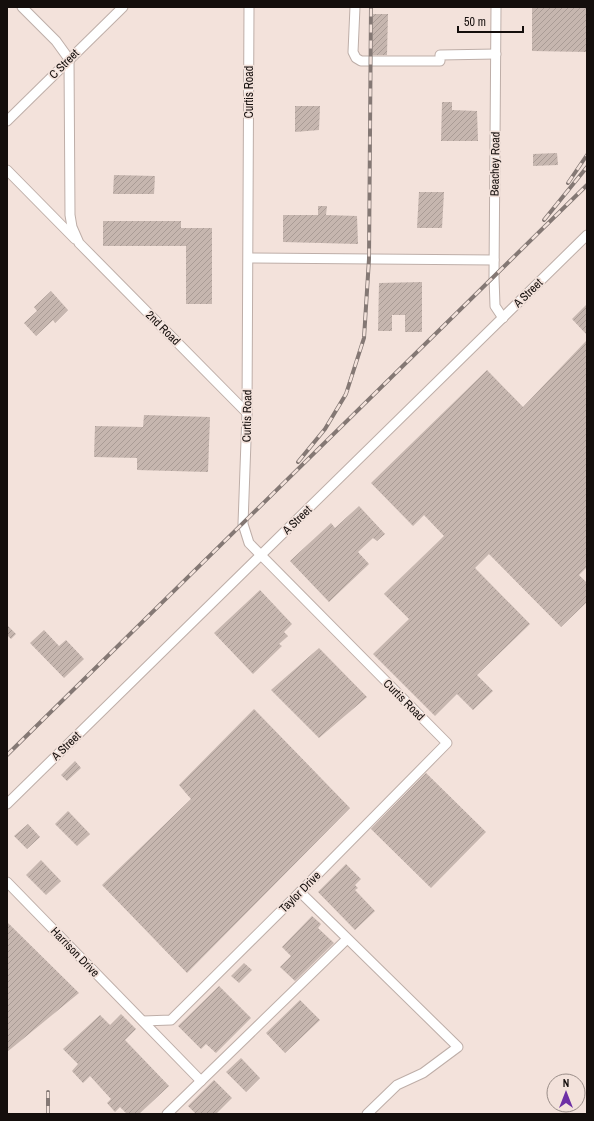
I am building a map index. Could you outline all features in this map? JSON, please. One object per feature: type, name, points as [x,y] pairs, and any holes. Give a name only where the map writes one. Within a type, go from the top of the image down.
[{"type":"street","points":[[22,7],[56,41],[69,59]]},
{"type":"street","name":"C Street","points":[[7,121],[123,7]]},
{"type":"street","name":"Curtis Road","points":[[249,7],[249,258],[244,524],[248,544],[447,743]]},
{"type":"street","points":[[355,7],[353,52],[356,58],[361,60],[440,61],[440,55],[496,54]]},
{"type":"street","name":"Beachey Road","points":[[496,7],[495,306],[503,318]]},
{"type":"street","name":"2nd Road","points":[[69,59],[70,215],[72,227],[79,243]]},
{"type":"street","name":"2nd Road","points":[[7,170],[247,413]]},
{"type":"street","name":"A Street","points":[[7,804],[587,235]]},
{"type":"street","points":[[249,258],[494,260]]},
{"type":"street","name":"Taylor Drive","points":[[143,1021],[171,1020],[447,743]]},
{"type":"street","name":"Harrison Drive","points":[[7,882],[201,1081]]},
{"type":"street","points":[[300,892],[458,1047],[423,1073],[397,1085],[367,1114]]},
{"type":"street","points":[[168,1114],[348,939]]},
{"type":"building","points":[[532,7],[587,7],[587,52],[532,51]]},
{"type":"building","points":[[373,14],[388,14],[387,55],[372,55]]},
{"type":"building","points":[[442,102],[452,102],[452,110],[477,111],[478,141],[441,141]]},
{"type":"building","points":[[295,106],[320,106],[319,130],[295,132]]},
{"type":"building","points":[[557,153],[558,165],[533,166],[533,154]]},
{"type":"building","points":[[114,175],[155,176],[154,194],[113,194]]},
{"type":"building","points":[[419,192],[444,192],[442,228],[417,228]]},
{"type":"building","points":[[318,206],[327,206],[326,215],[357,216],[358,244],[283,242],[283,215],[318,215]]},
{"type":"building","points":[[103,221],[181,221],[181,228],[212,228],[212,304],[186,304],[186,246],[103,246]]},
{"type":"building","points":[[422,282],[422,332],[405,332],[405,315],[392,315],[392,331],[378,331],[379,283]]},
{"type":"building","points":[[51,291],[68,310],[55,323],[53,320],[36,336],[24,323],[37,311],[34,307]]},
{"type":"building","points":[[587,304],[587,335],[572,319]]},
{"type":"building","points":[[587,340],[587,567],[579,575],[587,583],[587,602],[561,627],[489,554],[475,568],[530,624],[477,675],[493,691],[473,710],[457,694],[435,716],[373,654],[409,619],[384,594],[444,536],[424,515],[413,526],[371,483],[487,370],[523,407]]},
{"type":"building","points":[[144,415],[210,417],[208,472],[137,470],[137,458],[94,457],[95,426],[143,427]]},
{"type":"building","points":[[359,506],[385,534],[377,541],[373,538],[358,552],[369,564],[329,602],[290,561],[331,523],[335,528]]},
{"type":"building","points":[[260,590],[292,624],[284,632],[288,636],[279,644],[282,646],[253,674],[214,633]]},
{"type":"building","points":[[7,625],[16,634],[11,639],[7,635]]},
{"type":"building","points":[[44,630],[59,646],[66,640],[84,659],[64,678],[30,643]]},
{"type":"building","points":[[319,648],[367,697],[319,738],[271,690]]},
{"type":"building","points":[[254,709],[350,808],[187,973],[102,885],[191,799],[179,785]]},
{"type":"building","points":[[75,761],[81,768],[67,781],[61,775]]},
{"type":"building","points":[[426,773],[486,832],[431,888],[371,829]]},
{"type":"building","points":[[68,811],[90,834],[77,846],[55,824]]},
{"type":"building","points":[[28,824],[40,837],[27,849],[14,836]]},
{"type":"building","points":[[41,860],[61,881],[46,895],[26,875]]},
{"type":"building","points":[[346,864],[361,879],[355,885],[358,888],[355,890],[375,911],[355,930],[318,892]]},
{"type":"building","points":[[312,916],[321,924],[318,928],[334,943],[295,981],[280,967],[291,956],[282,947]]},
{"type":"building","points":[[7,922],[79,993],[7,1052]]},
{"type":"building","points":[[244,963],[252,970],[239,983],[231,976]]},
{"type":"building","points":[[219,986],[251,1018],[216,1053],[206,1044],[201,1049],[178,1026]]},
{"type":"building","points":[[300,1000],[320,1020],[285,1053],[266,1033]]},
{"type":"building","points":[[121,1014],[136,1029],[125,1040],[169,1086],[139,1114],[127,1114],[120,1107],[115,1112],[107,1103],[111,1099],[90,1076],[83,1083],[72,1071],[78,1064],[63,1049],[100,1015],[110,1025]]},
{"type":"building","points":[[241,1058],[260,1078],[246,1092],[226,1072]]},
{"type":"building","points":[[214,1080],[232,1098],[216,1114],[196,1114],[188,1106]]},
{"type":"railway","points":[[298,462],[325,429],[346,394],[364,338],[369,259],[371,7]]},
{"type":"railway","points":[[568,183],[587,155]]},
{"type":"railway","points":[[544,220],[587,167]]},
{"type":"railway","points":[[7,755],[587,185]]},
{"type":"railway","points":[[48,1092],[48,1114]]}]
